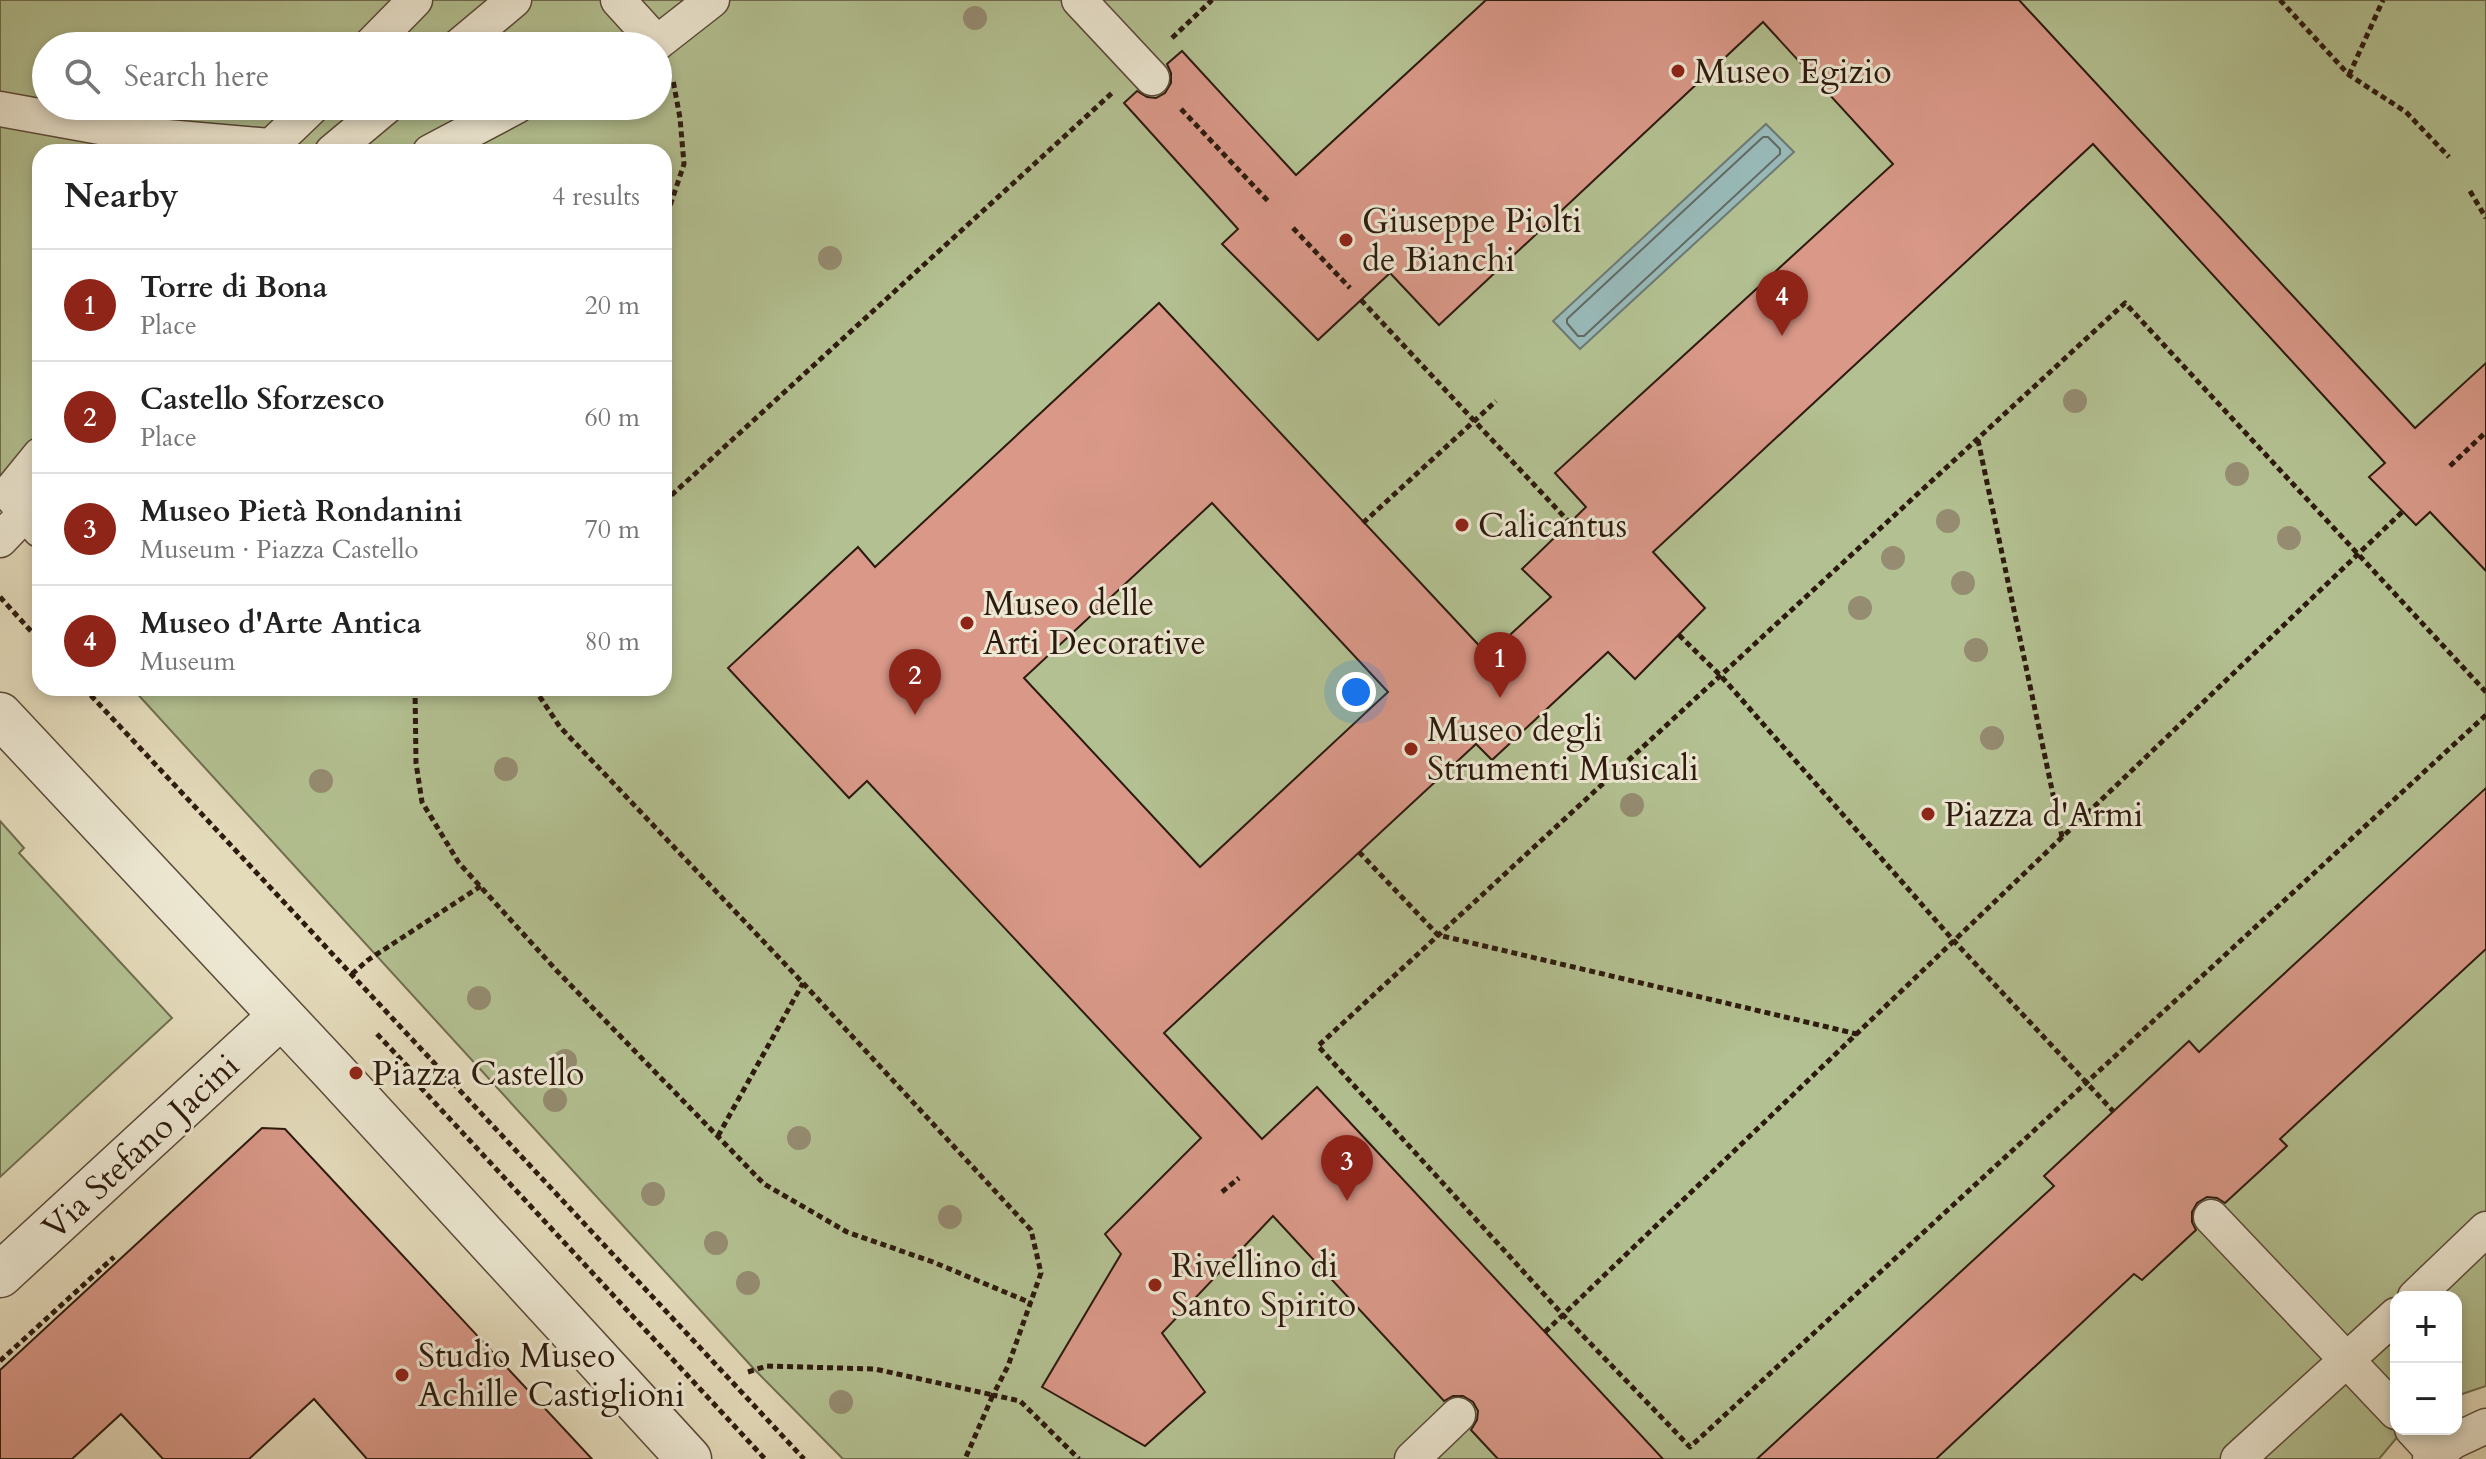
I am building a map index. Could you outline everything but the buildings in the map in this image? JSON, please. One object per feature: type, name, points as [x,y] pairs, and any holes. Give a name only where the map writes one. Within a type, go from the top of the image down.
[{"type":"street","points":[[384,32],[415,0]]},
{"type":"street","points":[[476,32],[514,0]]},
{"type":"street","points":[[618,0],[643,32]]},
{"type":"street","points":[[668,32],[712,0]]},
{"type":"street","points":[[1079,0],[1147,72]]},
{"type":"street","points":[[0,109],[32,115]]},
{"type":"street","points":[[61,120],[144,135],[221,144]]},
{"type":"street","points":[[278,144],[300,120]]},
{"type":"street","points":[[342,144],[370,120]]},
{"type":"street","points":[[445,144],[491,120]]},
{"type":"street","points":[[32,465],[9,493],[32,511]]},
{"type":"street","points":[[0,540],[32,517]]},
{"type":"street","points":[[0,715],[689,1459]]},
{"type":"street","name":"Via Stefano Jacini","points":[[0,1275],[281,1016]]},
{"type":"street","points":[[2211,1217],[2390,1406]]},
{"type":"street","points":[[2421,1291],[2486,1229]]},
{"type":"street","points":[[2238,1459],[2390,1321]]},
{"type":"street","points":[[1412,1459],[1458,1415]]},
{"type":"street","points":[[2416,1435],[2432,1456],[2454,1441],[2486,1426]]},
{"type":"path","points":[[672,495],[1147,72],[1212,0]]},
{"type":"path","points":[[2280,0],[2349,75],[2406,112],[2449,157]]},
{"type":"path","points":[[2349,75],[2383,0]]},
{"type":"path","points":[[1147,72],[1268,201]]},
{"type":"path","points":[[672,77],[684,164],[672,200]]},
{"type":"path","points":[[2470,191],[2486,218]]},
{"type":"path","points":[[1293,228],[1350,288]]},
{"type":"path","points":[[1361,300],[1570,523]]},
{"type":"path","points":[[2486,692],[2125,303],[1318,1046],[1563,1315],[1690,1447],[2486,715]]},
{"type":"path","points":[[1363,523],[1496,401]]},
{"type":"path","points":[[2450,466],[2486,432]]},
{"type":"path","points":[[1978,439],[2062,838]]},
{"type":"path","points":[[1545,1332],[2402,512]]},
{"type":"path","points":[[0,597],[32,632]]},
{"type":"path","points":[[1679,635],[1721,676],[1954,941],[2113,1111]]},
{"type":"path","points":[[91,696],[804,1459]]},
{"type":"path","points":[[415,696],[416,763],[422,802],[459,863],[557,971],[764,1184],[847,1232],[933,1262],[1031,1303]]},
{"type":"path","points":[[539,696],[560,727],[1031,1230],[1041,1273],[1008,1366],[965,1459]]},
{"type":"path","points":[[1359,852],[1438,935],[1857,1034]]},
{"type":"path","points":[[352,974],[368,960],[481,886]]},
{"type":"path","points":[[718,1136],[803,983]]},
{"type":"path","points":[[377,1034],[409,1068],[410,1076],[765,1459]]},
{"type":"path","points":[[1222,1192],[1239,1178]]},
{"type":"path","points":[[0,1361],[114,1257]]},
{"type":"path","points":[[748,1372],[767,1366],[875,1369],[1020,1401],[1079,1459]]},
{"type":"green space","points":[[0,0],[2486,0],[2486,1386],[2462,1394],[2462,1291],[2390,1291],[2390,1435],[2399,1435],[2379,1459],[843,1459],[754,1369],[139,696],[672,696],[672,144],[32,144],[32,523],[0,494]]},
{"type":"green space","points":[[0,821],[24,848],[19,853],[172,1018],[0,1177]]},
{"type":"water","points":[[1766,124],[1794,152],[1580,349],[1553,321]]},
{"type":"place","name":"Museo Egizio","points":[[1678,71]]},
{"type":"place","name":"Giuseppe Piolti de Bianchi","points":[[1346,240]]},
{"type":"place","name":"Museo d'Arte Antica","points":[[1782,336]]},
{"type":"place","name":"Calicantus","points":[[1462,525]]},
{"type":"place","name":"Museo delle Arti Decorative","points":[[967,623]]},
{"type":"place","name":"Torre di Bona","points":[[1500,698]]},
{"type":"place","name":"Castello Sforzesco","points":[[915,715]]},
{"type":"place","name":"Museo degli Strumenti Musicali","points":[[1411,749]]},
{"type":"place","name":"Piazza d'Armi","points":[[1928,814]]},
{"type":"place","name":"Piazza Castello","points":[[356,1073]]},
{"type":"place","name":"Museo Pietà Rondanini","points":[[1347,1201]]},
{"type":"place","name":"Rivellino di Santo Spirito","points":[[1155,1285]]},
{"type":"place","name":"Studio Museo Achille Castiglioni","points":[[402,1375]]}]
